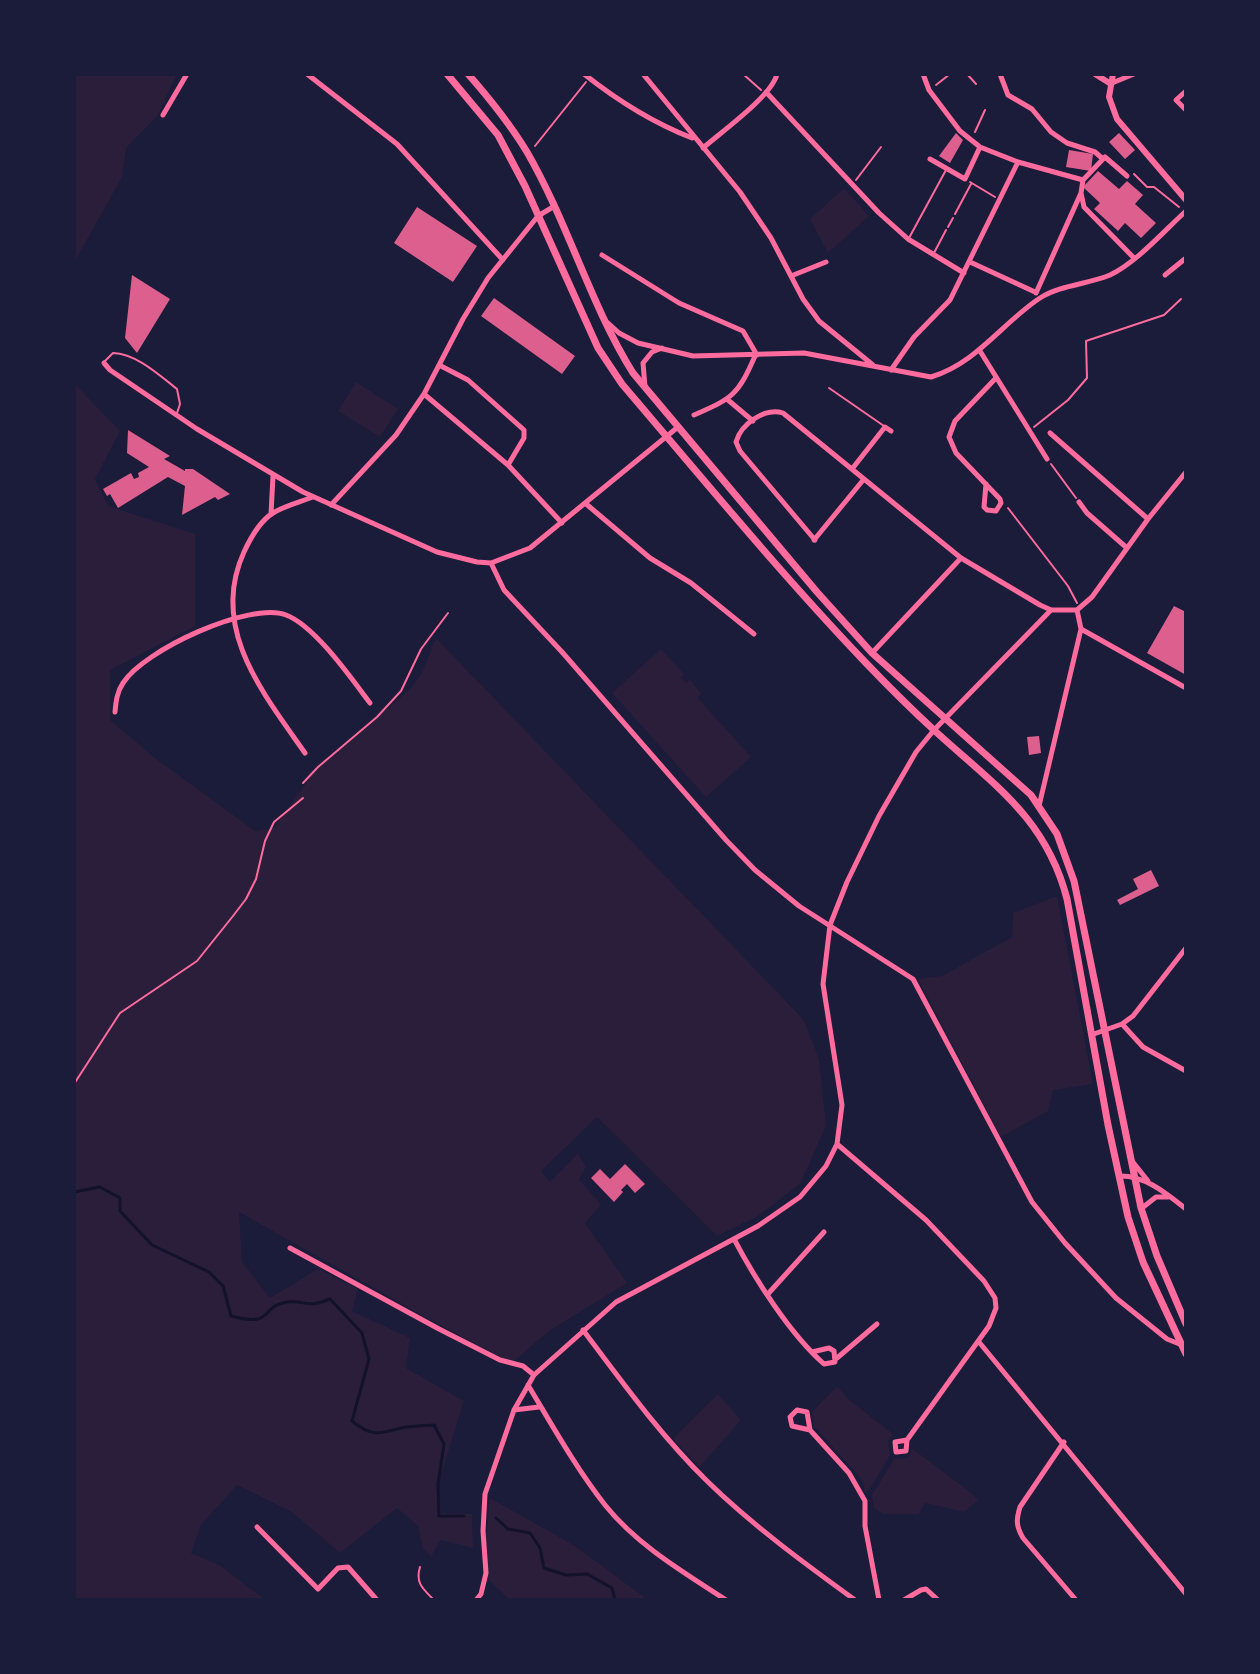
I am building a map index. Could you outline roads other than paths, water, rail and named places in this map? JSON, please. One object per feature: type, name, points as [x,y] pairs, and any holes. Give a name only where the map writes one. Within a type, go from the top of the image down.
[{"type":"main road","points":[[447,74],[498,135],[598,348],[622,384],[864,662],[1021,811],[1059,868],[1128,1217],[1143,1262],[1184,1344],[1186,1354]]},
{"type":"main road","points":[[468,74],[511,126],[528,154],[614,341],[645,388],[872,653],[1014,780],[1039,806],[1057,834],[1071,871],[1141,1208],[1157,1256],[1186,1324]]},
{"type":"street","points":[[163,115],[187,74]]},
{"type":"street","points":[[307,74],[397,144],[503,260]]},
{"type":"street","points":[[643,74],[740,192],[771,238],[819,321],[874,366]]},
{"type":"street","points":[[703,148],[765,93],[777,74]]},
{"type":"street","points":[[923,74],[929,90],[960,131],[980,147],[1018,162],[1083,180]]},
{"type":"street","points":[[1000,74],[1005,89],[1015,101],[1032,109],[1051,132],[1067,143],[1095,152],[1103,159],[1105,157],[1127,176]]},
{"type":"street","points":[[1095,74],[1111,84]]},
{"type":"street","points":[[1113,74],[1109,97],[1117,119],[1186,200]]},
{"type":"street","points":[[1111,84],[1134,74]]},
{"type":"street","points":[[586,76],[643,117],[694,139]]},
{"type":"street","points":[[1186,91],[1176,100],[1186,110]]},
{"type":"street","points":[[765,93],[908,239],[964,273]]},
{"type":"street","points":[[930,159],[965,179],[980,147]]},
{"type":"street","points":[[1036,293],[1081,193],[1083,180],[1103,159]]},
{"type":"street","points":[[891,370],[914,337],[950,300],[1018,162]]},
{"type":"street","points":[[1081,193],[1084,207],[1134,258]]},
{"type":"street","points":[[331,505],[382,452],[424,394],[482,287],[538,216],[553,207]]},
{"type":"street","points":[[604,319],[619,333],[638,343],[693,356],[804,353],[931,377],[951,370],[980,351],[1044,296],[1113,274],[1185,212]]},
{"type":"street","points":[[602,255],[679,303],[743,331],[756,355]]},
{"type":"street","points":[[1165,275],[1186,258]]},
{"type":"street","points":[[791,276],[826,262]]},
{"type":"street","points":[[970,262],[1044,296]]},
{"type":"street","points":[[645,388],[643,363],[652,352],[662,348]]},
{"type":"street","points":[[980,351],[1047,459]]},
{"type":"street","points":[[694,415],[728,400],[745,380],[756,355]]},
{"type":"street","points":[[104,363],[110,370],[273,476],[437,552],[464,560],[491,563],[530,548],[678,427]]},
{"type":"street","points":[[439,365],[468,380],[524,430],[524,438],[508,465]]},
{"type":"street","points":[[986,484],[983,502],[987,510],[996,511],[1000,499],[986,484],[956,453],[949,437],[955,421],[995,379]]},
{"type":"street","points":[[424,394],[508,465],[562,523]]},
{"type":"street","points":[[728,400],[753,421]]},
{"type":"street","points":[[864,479],[814,541],[740,451],[736,442],[738,434],[766,411],[783,413],[961,558],[1004,586],[1051,610],[1078,609],[1092,597],[1186,472]]},
{"type":"street","points":[[852,469],[888,429]]},
{"type":"street","points":[[1050,433],[1148,519]]},
{"type":"street","points":[[271,514],[273,476]]},
{"type":"street","points":[[305,753],[258,683],[241,648],[232,619],[237,568],[249,540],[271,514],[314,497]]},
{"type":"street","points":[[1079,502],[1087,513],[1127,548]]},
{"type":"street","points":[[585,503],[650,558],[691,583],[754,634]]},
{"type":"street","points":[[872,653],[961,558]]},
{"type":"street","points":[[491,563],[504,590],[755,870],[799,906],[913,979],[1032,1202],[1116,1298],[1167,1339],[1184,1344]]},
{"type":"street","points":[[1039,806],[1081,629],[1078,609]]},
{"type":"street","points":[[476,1600],[481,1594],[486,1573],[483,1531],[485,1494],[514,1410],[534,1375],[616,1302],[734,1239],[800,1197],[826,1166],[837,1144],[842,1105],[823,984],[830,925],[853,868],[916,752],[1051,610]]},
{"type":"street","points":[[115,712],[116,697],[124,682],[146,660],[232,619],[254,612],[271,611],[290,616],[330,652],[370,703]]},
{"type":"street","points":[[1081,629],[1186,688]]},
{"type":"street","points":[[1091,1035],[1122,1024],[1133,1016],[1186,948]]},
{"type":"street","points":[[1122,1024],[1143,1047],[1186,1071]]},
{"type":"street","points":[[837,1144],[926,1220],[992,1291],[996,1308],[994,1318],[907,1440]]},
{"type":"street","points":[[1131,1159],[1152,1185]]},
{"type":"street","points":[[1119,1176],[1133,1176],[1152,1185],[1186,1209]]},
{"type":"street","points":[[1141,1208],[1156,1197],[1171,1197]]},
{"type":"street","points":[[767,1295],[824,1232]]},
{"type":"street","points":[[734,1239],[752,1275],[824,1364],[831,1365],[877,1324]]},
{"type":"street","points":[[290,1248],[439,1329],[500,1360],[523,1366],[534,1375]]},
{"type":"street","points":[[583,1330],[629,1391],[707,1481],[803,1562],[855,1600]]},
{"type":"street","points":[[979,1342],[1186,1594]]},
{"type":"street","points":[[812,1352],[829,1348],[837,1358]]},
{"type":"street","points":[[528,1385],[540,1408],[616,1516],[660,1557],[726,1600]]},
{"type":"street","points":[[514,1410],[540,1408]]},
{"type":"street","points":[[810,1430],[792,1426],[790,1417],[793,1412],[807,1412],[810,1430],[849,1473],[865,1501],[865,1526],[879,1600]]},
{"type":"street","points":[[1064,1442],[1020,1507],[1016,1519],[1017,1529],[1023,1538],[1076,1600]]},
{"type":"street","points":[[257,1527],[318,1589],[338,1568],[348,1567],[377,1600]]},
{"type":"street","points":[[904,1600],[926,1589],[938,1600]]},
{"type":"lane","points":[[908,239],[947,169]]},
{"type":"lane","points":[[933,254],[953,218]]},
{"type":"lane","points":[[104,363],[113,353],[121,353],[156,374],[177,389],[180,404],[176,414]]},
{"type":"lane","points":[[829,388],[888,429]]},
{"type":"lane","points":[[420,1567],[417,1576],[419,1585],[434,1600]]},
{"type":"waterway","points":[[74,1192],[100,1187],[120,1198],[120,1211],[152,1245],[209,1272],[223,1286],[231,1316],[261,1318],[278,1304],[311,1304],[330,1299],[362,1333],[369,1359],[352,1421],[375,1433],[434,1425],[444,1444],[438,1484],[439,1516],[464,1516]]},
{"type":"waterway","points":[[496,1518],[508,1529],[530,1533],[540,1548],[544,1568],[566,1575],[587,1574],[612,1588],[615,1600]]}]
